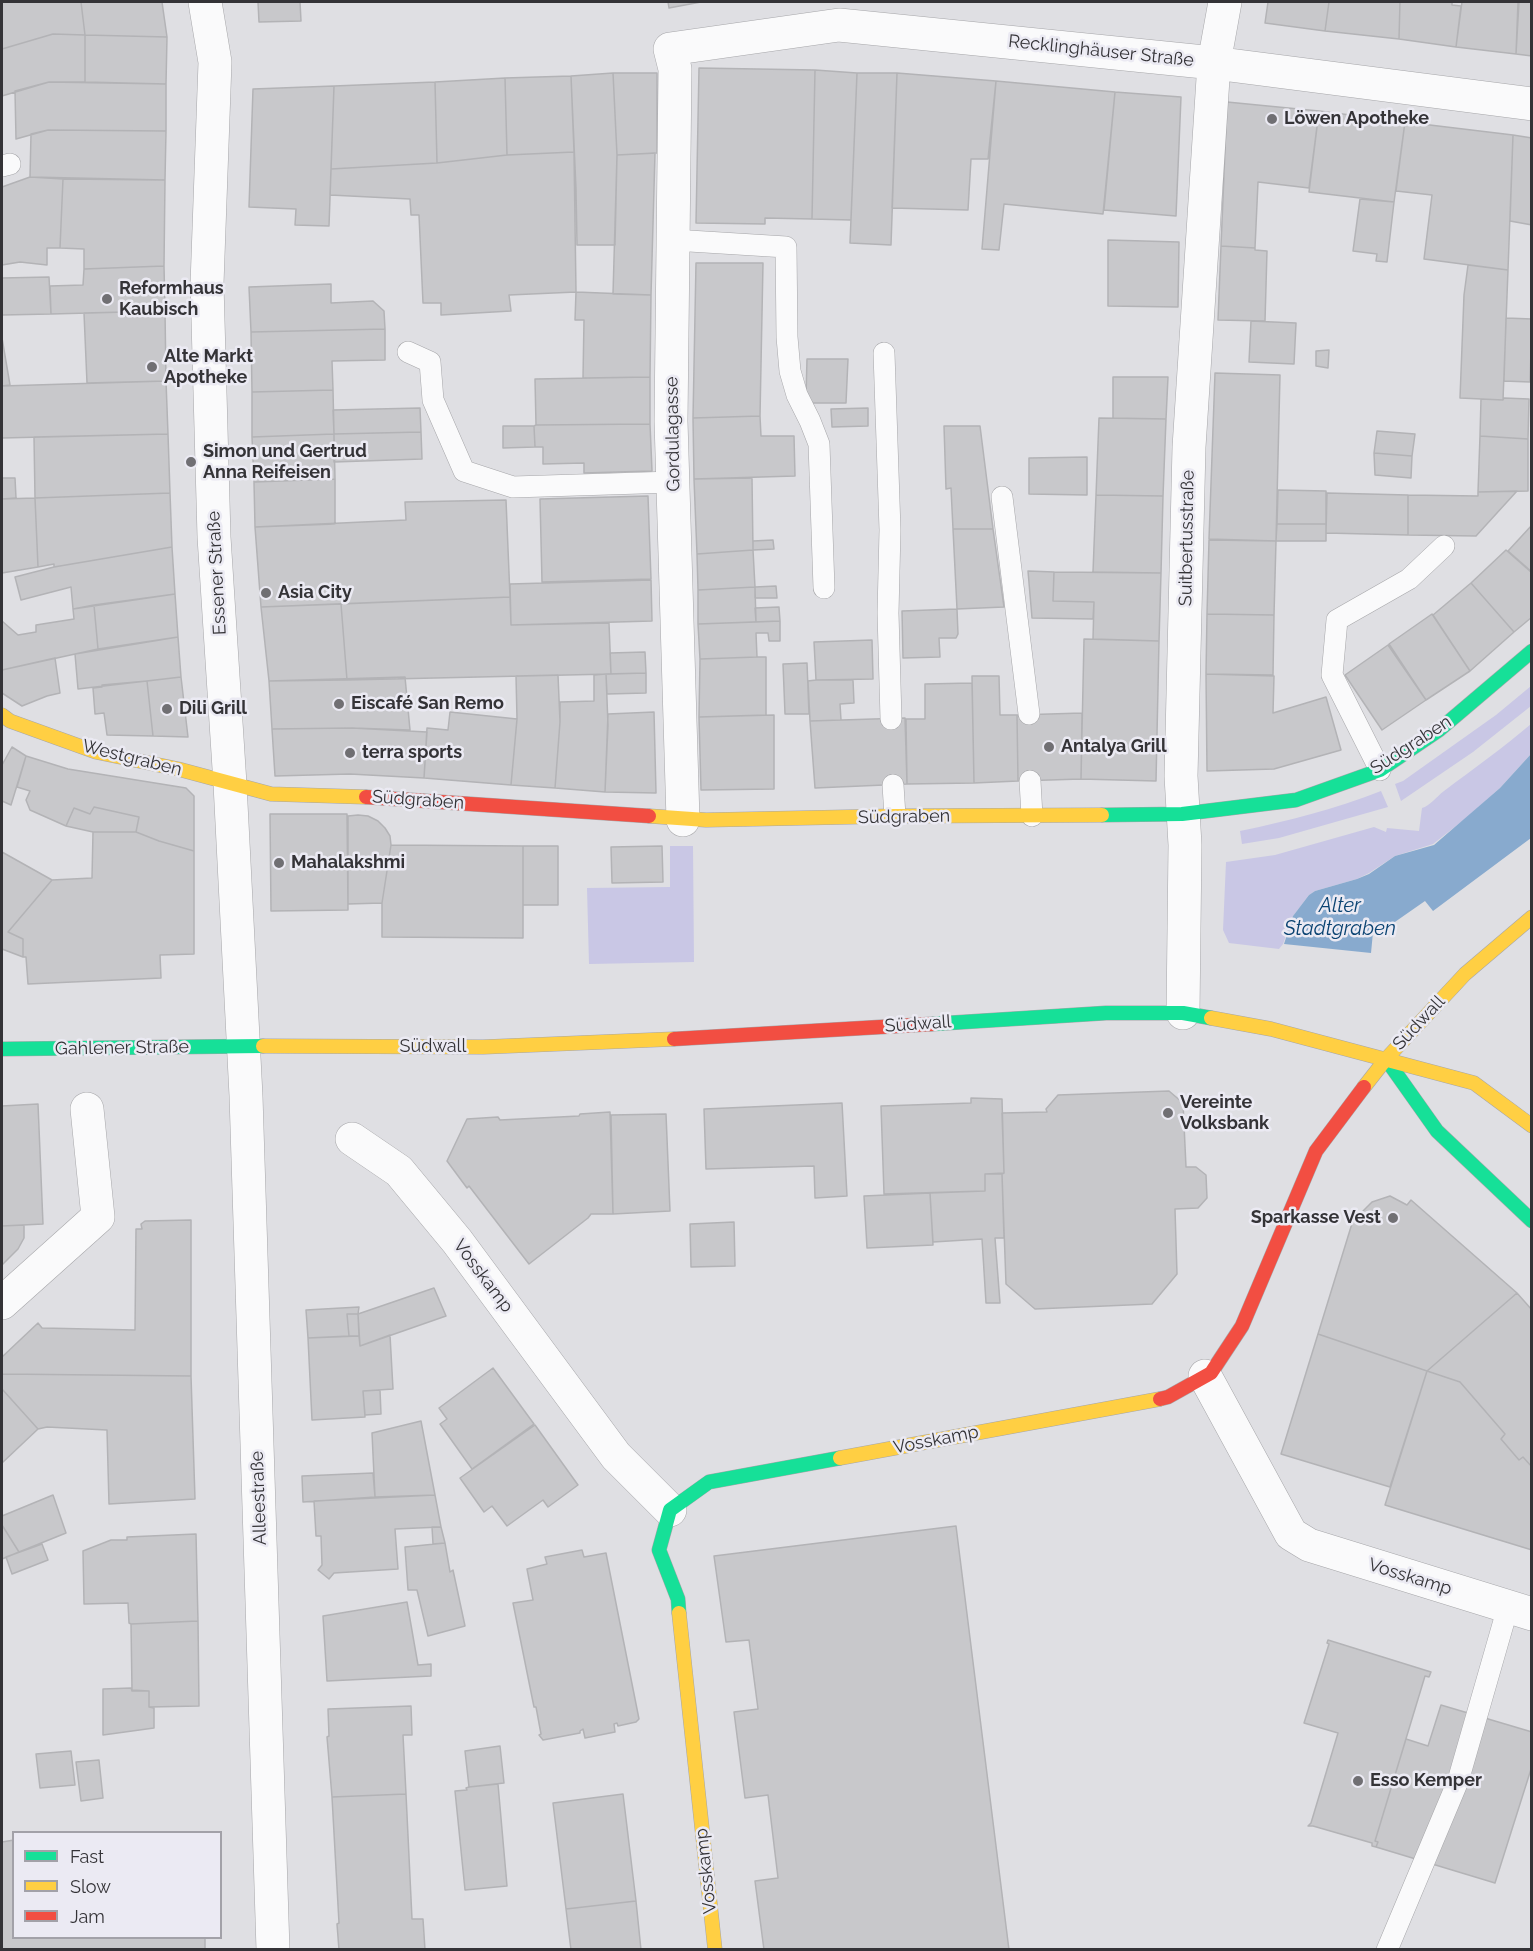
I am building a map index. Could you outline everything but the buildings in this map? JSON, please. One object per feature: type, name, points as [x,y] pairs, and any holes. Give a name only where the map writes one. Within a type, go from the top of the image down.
[{"type":"street","name":"Essener Straße","points":[[206,2],[215,62],[208,307],[214,537],[230,784],[243,1047]]},
{"type":"street","name":"Suitbertusstraße","points":[[1183,1013],[1185,845],[1181,776],[1189,447],[1214,63],[1225,2]]},
{"type":"street","name":"Recklinghäuser Straße","points":[[670,49],[837,13],[1532,104]]},
{"type":"street","name":"Gordulagasse","points":[[670,49],[675,69],[671,421],[683,820]]},
{"type":"street","name":"Südgraben","points":[[230,784],[271,794],[377,796],[683,820],[1182,814],[1296,800],[1380,770],[1439,730],[1532,651]]},
{"type":"street","name":"Westgraben","points":[[2,715],[10,721],[96,752],[178,769],[230,784]]},
{"type":"street","name":"Südwall","points":[[243,1047],[483,1047],[722,1037],[1106,1012],[1183,1013],[1271,1029],[1386,1059],[1465,974],[1532,917]]},
{"type":"street","name":"Gahlener Straße","points":[[2,1049],[243,1047]]},
{"type":"street","name":"Alleestraße","points":[[243,1047],[249,1166],[273,1950]]},
{"type":"street","points":[[1386,1059],[1474,1083],[1532,1126]]},
{"type":"street","points":[[1386,1059],[1437,1131],[1532,1221]]},
{"type":"street","name":"Vosskamp","points":[[715,1950],[678,1599],[659,1550],[670,1510],[709,1482],[1168,1397],[1211,1373],[1242,1326],[1316,1151],[1386,1059]]},
{"type":"street","points":[[2,1303],[98,1217],[87,1109]]},
{"type":"street","name":"Vosskamp","points":[[352,1139],[399,1171],[457,1242],[616,1456],[670,1510]]},
{"type":"street","name":"Vosskamp","points":[[1205,1376],[1291,1534],[1309,1545],[1520,1611]]},
{"type":"lane","points":[[673,240],[786,247],[787,338],[790,371],[797,395],[819,444],[824,588]]},
{"type":"lane","points":[[408,352],[430,362],[433,400],[464,471],[513,487],[673,482]]},
{"type":"lane","points":[[884,354],[890,530],[888,613],[891,718]]},
{"type":"lane","points":[[1002,497],[1029,714]]},
{"type":"lane","points":[[1380,770],[1332,675],[1337,620],[1409,579],[1444,546]]},
{"type":"lane","points":[[1030,781],[1032,816]]},
{"type":"lane","points":[[893,785],[895,816]]},
{"type":"lane","points":[[1387,1950],[1458,1781],[1520,1611]]},
{"type":"shaded area","points":[[1531,686],[1531,706],[1473,752],[1401,801],[1395,784],[1403,781],[1496,715]]},
{"type":"shaded area","points":[[1531,724],[1531,754],[1500,788],[1433,844],[1395,856],[1357,879],[1315,891],[1309,895],[1293,916],[1279,949],[1229,943],[1223,930],[1226,862],[1275,855],[1374,827],[1386,832],[1387,828],[1419,831],[1422,808]]},
{"type":"shaded area","points":[[1381,791],[1388,807],[1279,838],[1242,844],[1240,831],[1311,814]]},
{"type":"shaded area","points":[[670,846],[693,846],[694,962],[589,964],[587,888],[670,887]]},
{"type":"water","name":"Alter Stadtgraben","points":[[1531,754],[1531,838],[1433,911],[1425,901],[1392,924],[1374,922],[1371,953],[1284,944],[1293,916],[1309,895],[1369,874],[1395,856],[1434,845],[1500,788]]},
{"type":"traffic: fast","points":[[1102,815],[1182,814],[1296,800],[1380,770],[1439,730],[1532,651]]},
{"type":"traffic: fast","points":[[932,1024],[1106,1013],[1183,1013],[1211,1018]]},
{"type":"traffic: fast","points":[[2,1049],[263,1046]]},
{"type":"traffic: fast","points":[[1386,1059],[1437,1131],[1532,1221]]},
{"type":"traffic: fast","points":[[679,1613],[678,1599],[659,1550],[670,1510],[709,1482],[840,1458]]},
{"type":"traffic: slow","points":[[2,715],[10,721],[96,752],[178,769],[271,794],[366,797]]},
{"type":"traffic: slow","points":[[649,816],[706,820],[1102,815]]},
{"type":"traffic: slow","points":[[1364,1087],[1386,1059],[1465,974],[1532,917]]},
{"type":"traffic: slow","points":[[1211,1018],[1271,1029],[1474,1083],[1532,1126]]},
{"type":"traffic: slow","points":[[263,1046],[483,1047],[674,1039]]},
{"type":"traffic: slow","points":[[840,1458],[1160,1399]]},
{"type":"traffic: slow","points":[[679,1613],[715,1950]]},
{"type":"traffic: jam","points":[[366,797],[649,816]]},
{"type":"traffic: jam","points":[[674,1039],[932,1024]]},
{"type":"traffic: jam","points":[[1160,1399],[1168,1397],[1211,1373],[1242,1326],[1316,1151],[1364,1087]]},
{"type":"place","name":"Löwen Apotheke","points":[[1272,119]]},
{"type":"place","name":"Reformhaus Kaubisch","points":[[107,299]]},
{"type":"place","name":"Alte Markt Apotheke","points":[[152,367]]},
{"type":"place","name":"Simon und Gertrud Anna Reifeisen","points":[[191,462]]},
{"type":"place","name":"Asia City","points":[[266,593]]},
{"type":"place","name":"Eiscafé San Remo","points":[[339,704]]},
{"type":"place","name":"Dili Grill","points":[[167,709]]},
{"type":"place","name":"Antalya Grill","points":[[1049,747]]},
{"type":"place","name":"terra sports","points":[[350,753]]},
{"type":"place","name":"Mahalakshmi","points":[[279,863]]},
{"type":"place","name":"Vereinte Volksbank","points":[[1168,1113]]},
{"type":"place","name":"Sparkasse Vest","points":[[1393,1218]]},
{"type":"place","name":"Esso Kemper","points":[[1358,1781]]}]
